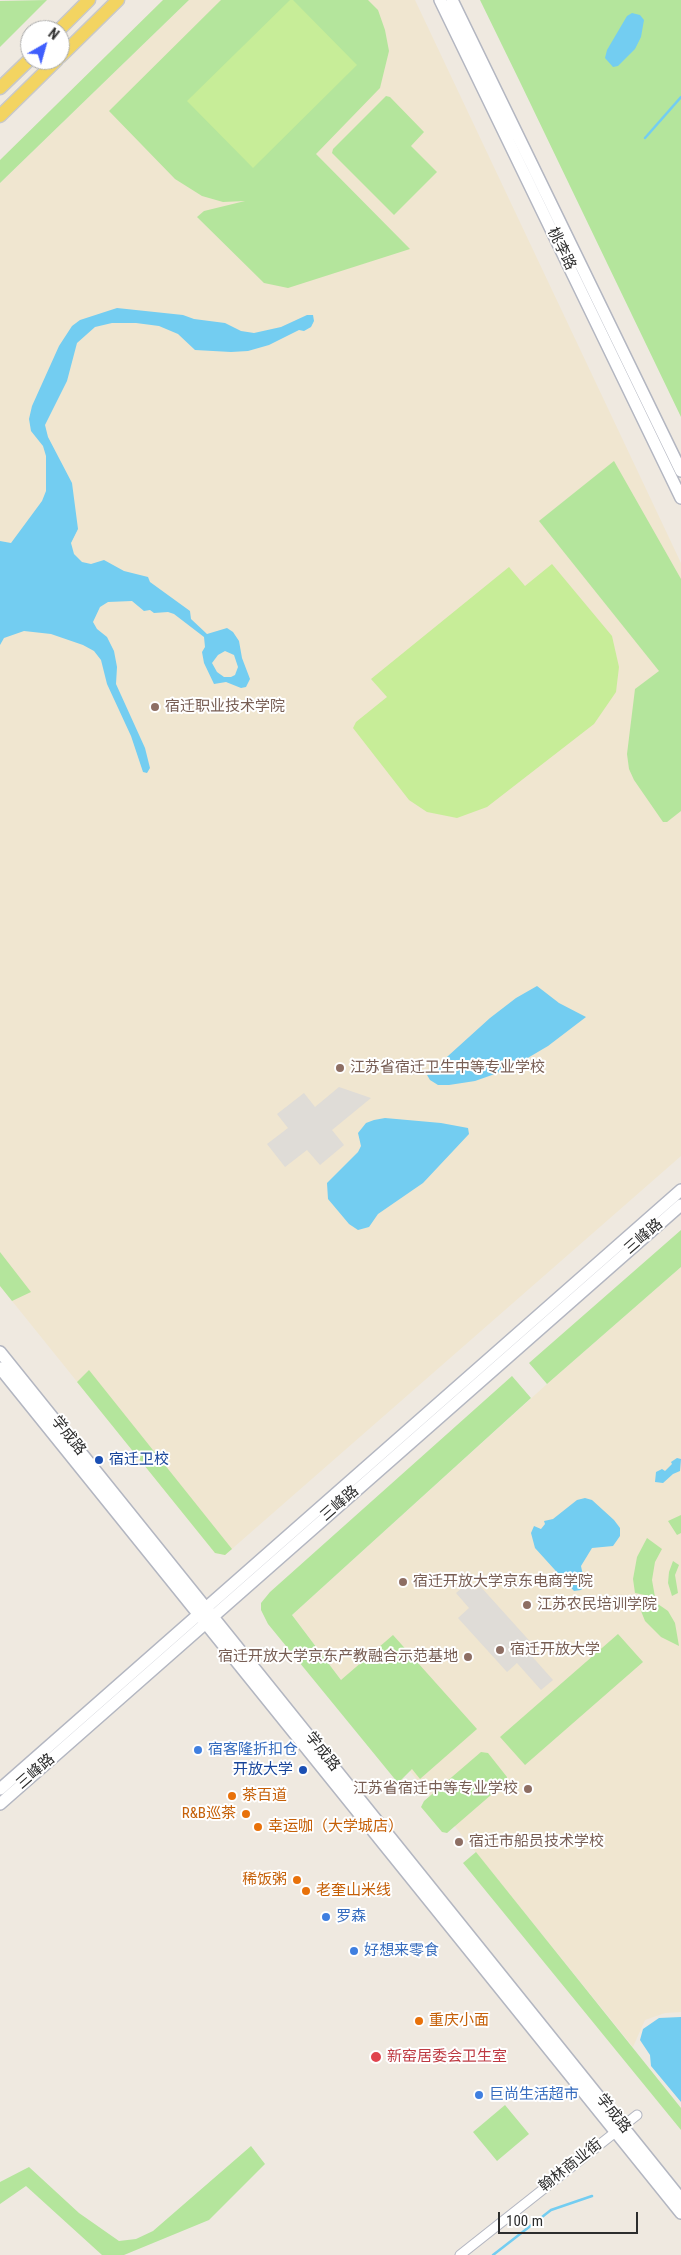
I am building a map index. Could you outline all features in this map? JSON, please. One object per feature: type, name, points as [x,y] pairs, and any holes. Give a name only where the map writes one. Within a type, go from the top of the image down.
[{"type":"main road","points":[[69,20],[89,0]]},
{"type":"main road","points":[[70,47],[118,0]]},
{"type":"main road","name":"桃李路","points":[[440,0],[681,498]]},
{"type":"main road","name":"桃李路","points":[[452,0],[681,471]]},
{"type":"main road","points":[[0,88],[20,68]]},
{"type":"main road","points":[[0,116],[47,70]]},
{"type":"main road","name":"三峰路","points":[[0,1804],[206,1615],[681,1190]]},
{"type":"main road","name":"三峰路","points":[[0,1789],[206,1615],[681,1205]]},
{"type":"main road","name":"学成路","points":[[0,1352],[206,1615],[619,2129],[681,2214]]},
{"type":"main road","name":"学成路","points":[[0,1368],[206,1615]]},
{"type":"main road","name":"学成路","points":[[619,2129],[681,2199]]},
{"type":"street","name":"翰林商业街","points":[[460,2255],[637,2115]]},
{"type":"shaded area","points":[[189,0],[415,0],[681,563],[681,1156],[225,1555],[215,1553],[0,1286],[0,183]]},
{"type":"shaded area","points":[[339,1087],[371,1098],[332,1130],[344,1145],[320,1165],[307,1150],[285,1167],[267,1144],[288,1128],[277,1114],[304,1093],[315,1107]]},
{"type":"shaded area","name":"宿迁开放大学","points":[[681,1267],[681,2012],[665,2013],[645,2020],[633,2047],[410,1771],[292,1615],[547,1384]]},
{"type":"shaded area","points":[[469,1582],[476,1590],[480,1586],[535,1647],[529,1653],[553,1680],[541,1690],[517,1663],[507,1672],[458,1618],[469,1608],[456,1593]]},
{"type":"green space","points":[[47,0],[27,20],[20,20],[20,27],[0,47],[0,1]]},
{"type":"green space","points":[[163,0],[189,0],[0,183],[0,160]]},
{"type":"green space","points":[[221,0],[368,0],[378,10],[385,30],[389,51],[380,88],[316,154],[410,249],[288,288],[264,283],[197,217],[204,211],[245,201],[223,202],[202,196],[175,179],[109,111]]},
{"type":"green space","points":[[290,0],[293,0],[357,65],[253,168],[187,101]]},
{"type":"green space","points":[[480,0],[681,0],[681,417],[520,82]]},
{"type":"green space","points":[[386,96],[390,97],[424,132],[411,146],[437,172],[394,215],[332,153],[333,149]]},
{"type":"green space","points":[[614,461],[681,579],[681,811],[667,822],[663,822],[634,780],[629,769],[627,754],[635,689],[659,671],[539,521]]},
{"type":"green space","points":[[552,564],[612,636],[619,667],[616,692],[594,724],[487,807],[457,818],[427,812],[409,800],[353,728],[356,722],[387,697],[371,679],[509,567],[525,586]]},
{"type":"green space","points":[[681,1230],[681,1267],[547,1384],[529,1363]]},
{"type":"green space","points":[[0,1252],[31,1292],[12,1301],[0,1286]]},
{"type":"green space","points":[[89,1370],[232,1549],[225,1555],[215,1553],[77,1382]]},
{"type":"green space","points":[[512,1376],[531,1398],[292,1615],[341,1680],[393,1635],[477,1729],[420,1779],[412,1769],[398,1783],[268,1624],[261,1610],[261,1603],[270,1592]]},
{"type":"green space","points":[[681,1515],[681,1533],[677,1535],[668,1521]]},
{"type":"green space","points":[[647,1538],[662,1549],[655,1562],[652,1580],[655,1597],[635,1593],[633,1579],[637,1557]]},
{"type":"green space","points":[[673,1561],[679,1565],[675,1575],[678,1593],[672,1596],[668,1583]]},
{"type":"green space","points":[[635,1596],[655,1602],[668,1611],[675,1623],[679,1646],[661,1637],[645,1621]]},
{"type":"green space","points":[[618,1634],[643,1662],[525,1765],[500,1737]]},
{"type":"green space","points":[[481,1752],[488,1753],[507,1777],[506,1782],[447,1833],[442,1832],[421,1807],[424,1801]]},
{"type":"green space","points":[[476,1852],[681,2108],[681,2130],[463,1863]]},
{"type":"green space","points":[[505,2105],[529,2134],[497,2161],[473,2132]]},
{"type":"green space","points":[[251,2146],[265,2164],[209,2220],[124,2255],[102,2255],[26,2186],[0,2204],[0,2182],[29,2167],[79,2213],[119,2241],[136,2239],[153,2231]]},
{"type":"water","points":[[632,13],[640,15],[644,20],[641,37],[635,49],[618,66],[613,67],[605,58],[607,50],[627,16]]},
{"type":"water","points":[[117,308],[183,315],[194,319],[225,323],[241,331],[254,333],[281,327],[307,315],[313,315],[314,321],[311,327],[304,331],[299,330],[269,345],[248,351],[231,352],[195,350],[178,334],[159,326],[136,323],[112,323],[95,327],[77,343],[67,381],[45,425],[48,437],[72,483],[78,529],[71,543],[74,554],[82,562],[91,564],[104,560],[124,571],[148,577],[150,582],[190,611],[191,619],[207,634],[227,628],[233,632],[239,641],[242,658],[250,679],[246,687],[241,688],[226,682],[214,684],[204,663],[202,652],[205,647],[204,637],[174,614],[168,612],[154,613],[150,610],[144,611],[132,601],[108,602],[100,607],[93,622],[97,629],[107,637],[114,651],[117,667],[116,684],[145,748],[150,768],[147,773],[143,772],[131,736],[107,684],[101,660],[94,651],[83,645],[51,634],[24,631],[4,638],[0,645],[0,541],[11,543],[42,501],[46,491],[46,456],[43,446],[31,431],[29,419],[32,406],[59,346],[72,326],[80,320]],"holes":[[[225,651],[234,655],[238,667],[235,675],[224,677],[217,672],[212,663],[218,655]]]},
{"type":"water","points":[[537,986],[559,1003],[586,1017],[548,1046],[509,1069],[475,1081],[449,1085],[438,1085],[430,1080],[427,1075],[490,1018],[516,998]]},
{"type":"water","points":[[385,1118],[441,1123],[468,1128],[469,1134],[423,1183],[378,1214],[369,1227],[358,1230],[349,1224],[328,1199],[327,1183],[358,1152],[361,1146],[358,1133],[366,1123]]},
{"type":"water","points":[[677,1458],[681,1459],[680,1471],[673,1474],[663,1483],[655,1482],[656,1472],[662,1469],[665,1471],[672,1464],[671,1462]]},
{"type":"water","points":[[585,1498],[592,1500],[614,1520],[620,1528],[620,1536],[613,1546],[592,1548],[581,1566],[585,1585],[581,1590],[574,1591],[535,1548],[531,1533],[534,1526],[541,1529],[545,1524],[544,1521],[553,1519],[577,1500]]},
{"type":"water","points":[[681,2017],[681,2102],[651,2066],[650,2055],[640,2040],[643,2029],[659,2018]]},
{"type":"waterway","points":[[645,138],[681,97]]},
{"type":"waterway","points":[[493,2255],[551,2210],[592,2196]]},
{"type":"place","name":"宿迁职业技术学院","points":[[155,707]]},
{"type":"place","name":"江苏省宿迁卫生中等专业学校","points":[[340,1068]]},
{"type":"place","name":"宿迁卫校","points":[[99,1460]]},
{"type":"place","name":"宿迁开放大学京东电商学院","points":[[403,1582]]},
{"type":"place","name":"江苏农民培训学院","points":[[527,1605]]},
{"type":"place","name":"宿迁开放大学","points":[[500,1650]]},
{"type":"place","name":"宿迁开放大学京东产教融合示范基地","points":[[468,1657]]},
{"type":"place","name":"宿客隆折扣仓","points":[[198,1750]]},
{"type":"place","name":"开放大学","points":[[303,1770]]},
{"type":"place","name":"江苏省宿迁中等专业学校","points":[[528,1789]]},
{"type":"place","name":"茶百道","points":[[232,1796]]},
{"type":"place","name":"R&B巡茶","points":[[246,1814]]},
{"type":"place","name":"幸运咖（大学城店）","points":[[258,1827]]},
{"type":"place","name":"宿迁市船员技术学校","points":[[459,1842]]},
{"type":"place","name":"稀饭粥","points":[[297,1880]]},
{"type":"place","name":"老奎山米线","points":[[306,1891]]},
{"type":"place","name":"罗森","points":[[326,1917]]},
{"type":"place","name":"好想来零食","points":[[354,1951]]},
{"type":"place","name":"重庆小面","points":[[419,2021]]},
{"type":"place","name":"新窑居委会卫生室","points":[[376,2057]]},
{"type":"place","name":"巨尚生活超市","points":[[479,2095]]}]
